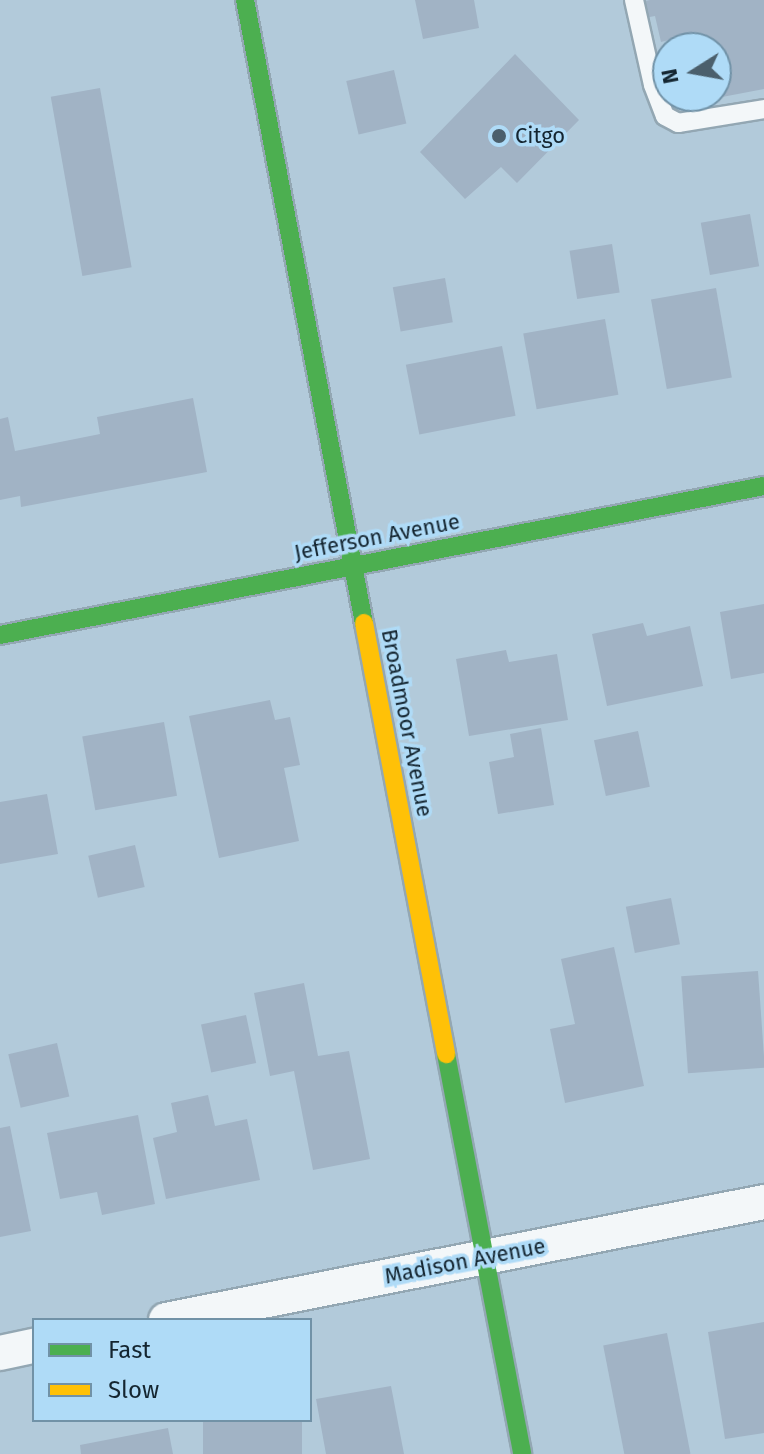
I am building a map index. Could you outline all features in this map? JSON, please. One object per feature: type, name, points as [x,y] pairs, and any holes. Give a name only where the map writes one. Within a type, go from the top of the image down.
[{"type":"street","name":"Broadmoor Avenue","points":[[245,0],[522,1454]]},
{"type":"street","name":"Jefferson Avenue","points":[[0,635],[764,486]]},
{"type":"street","name":"Madison Avenue","points":[[176,1318],[764,1202]]},
{"type":"street","points":[[0,1353],[32,1346]]},
{"type":"lane","points":[[634,0],[653,85],[665,116],[678,123],[764,109]]},
{"type":"building","points":[[415,0],[474,0],[479,28],[423,39]]},
{"type":"building","points":[[650,0],[764,0],[764,89],[732,95],[732,32],[659,32],[655,16],[639,19],[635,3]]},
{"type":"building","name":"Citgo","points":[[515,54],[579,120],[517,183],[501,167],[465,199],[420,152]]},
{"type":"building","points":[[394,70],[406,124],[359,135],[346,81]]},
{"type":"building","points":[[100,88],[132,267],[82,276],[51,97]]},
{"type":"building","points":[[750,214],[759,266],[710,275],[701,223]]},
{"type":"building","points":[[612,244],[620,292],[577,299],[570,251]]},
{"type":"building","points":[[445,278],[453,322],[401,332],[393,287]]},
{"type":"building","points":[[716,288],[732,378],[667,389],[651,299]]},
{"type":"building","points":[[605,319],[618,395],[537,409],[523,333]]},
{"type":"building","points":[[502,346],[516,416],[419,434],[406,365]]},
{"type":"building","points":[[193,398],[207,472],[21,507],[20,496],[0,500],[0,419],[8,417],[15,451],[100,434],[97,417]]},
{"type":"building","points":[[764,604],[764,673],[731,679],[720,612]]},
{"type":"building","points":[[643,623],[647,636],[690,626],[703,686],[607,706],[592,634]]},
{"type":"building","points":[[506,650],[509,662],[557,654],[568,720],[469,736],[456,659]]},
{"type":"building","points":[[270,700],[275,720],[290,717],[300,765],[284,768],[299,841],[219,858],[189,716]]},
{"type":"building","points":[[164,722],[177,796],[95,810],[82,736]]},
{"type":"building","points":[[541,728],[554,805],[498,814],[489,762],[514,757],[510,734]]},
{"type":"building","points":[[638,731],[650,787],[606,796],[594,740]]},
{"type":"building","points":[[47,794],[58,854],[0,864],[0,802]]},
{"type":"building","points":[[135,845],[145,887],[98,898],[88,856]]},
{"type":"building","points":[[671,898],[680,944],[635,953],[626,907]]},
{"type":"building","points":[[614,947],[644,1086],[565,1103],[550,1029],[575,1024],[561,959]]},
{"type":"building","points":[[758,971],[764,1068],[688,1073],[681,976]]},
{"type":"building","points":[[304,983],[318,1056],[349,1051],[370,1159],[313,1170],[294,1071],[270,1076],[254,993]]},
{"type":"building","points":[[246,1015],[256,1063],[211,1072],[201,1025]]},
{"type":"building","points":[[57,1043],[69,1097],[21,1108],[8,1054]]},
{"type":"building","points":[[208,1095],[215,1126],[247,1119],[260,1180],[166,1199],[153,1138],[177,1132],[171,1103]]},
{"type":"building","points":[[138,1115],[155,1204],[102,1215],[97,1192],[60,1199],[47,1133]]},
{"type":"building","points":[[10,1126],[31,1231],[0,1237],[0,1128]]},
{"type":"building","points":[[764,1322],[764,1433],[725,1439],[708,1332]]},
{"type":"building","points":[[667,1333],[690,1454],[624,1454],[603,1345]]},
{"type":"building","points":[[391,1386],[404,1454],[326,1454],[316,1399]]},
{"type":"building","points":[[203,1422],[302,1422],[302,1454],[203,1454]]},
{"type":"building","points":[[168,1428],[173,1454],[81,1454],[80,1445]]},
{"type":"traffic: fast","points":[[245,0],[364,623]]},
{"type":"traffic: fast","points":[[0,635],[764,486]]},
{"type":"traffic: fast","points":[[446,1054],[522,1454]]},
{"type":"traffic: slow","points":[[364,623],[446,1054]]},
{"type":"place","name":"Citgo","points":[[499,136]]}]
